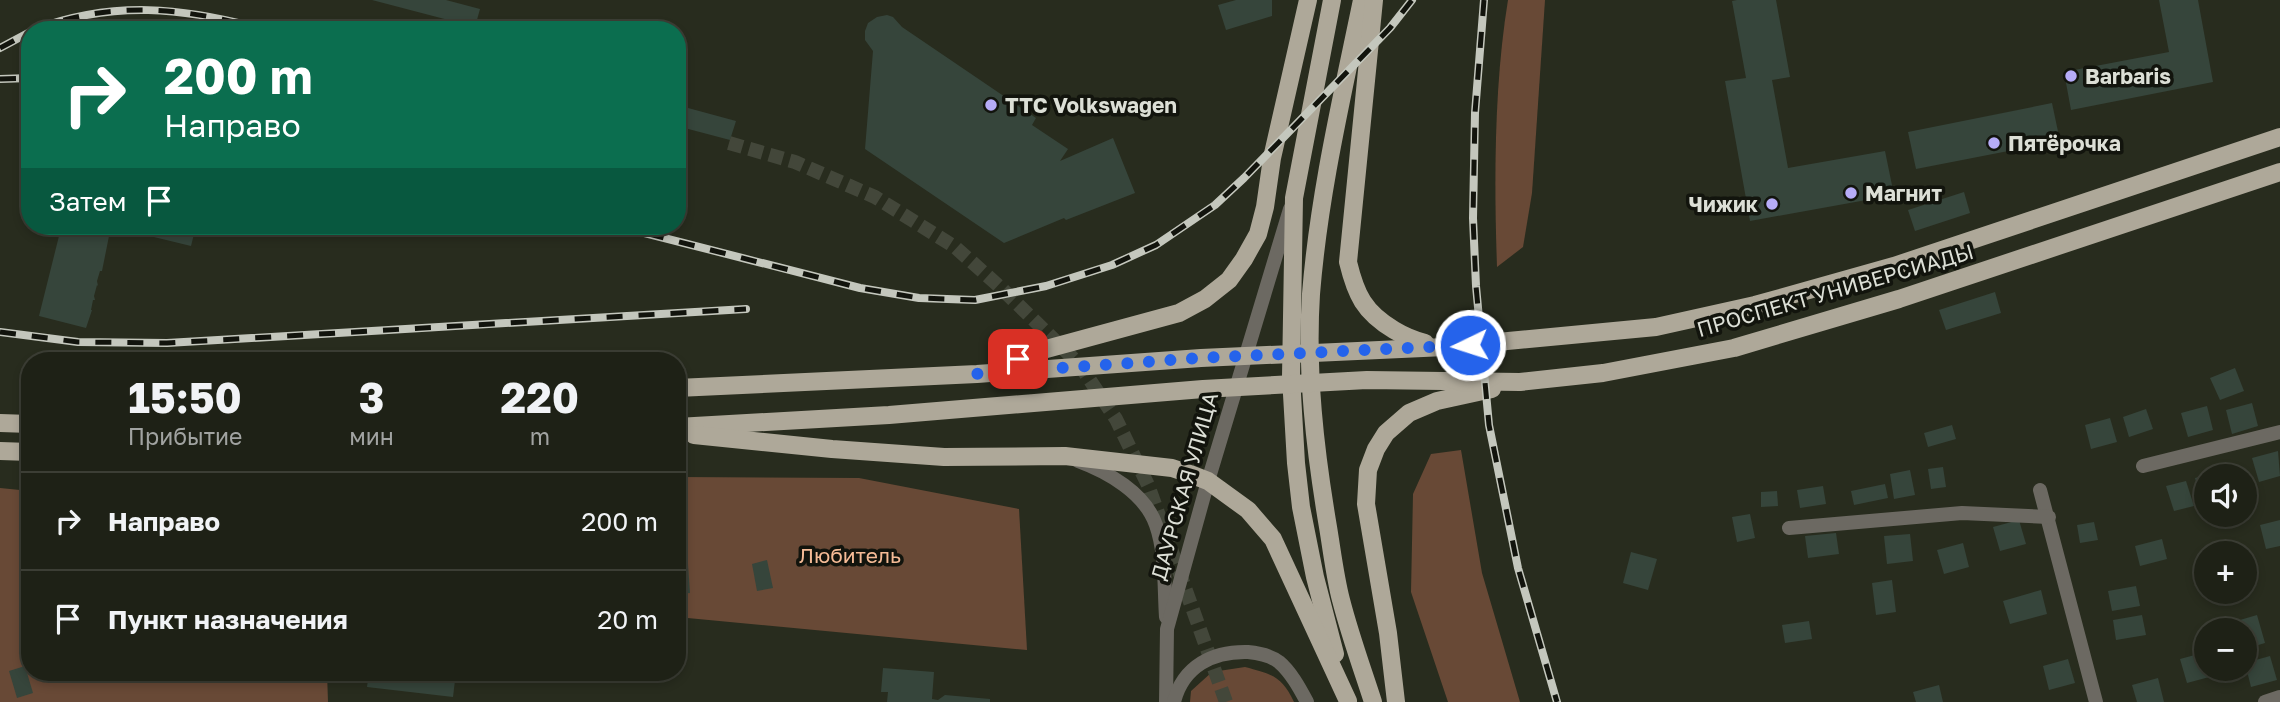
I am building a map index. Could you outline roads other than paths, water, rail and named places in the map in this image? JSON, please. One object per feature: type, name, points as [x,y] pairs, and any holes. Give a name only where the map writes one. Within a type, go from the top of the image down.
[{"type":"main road","points":[[977,374],[1039,351],[1179,313],[1205,299],[1228,280],[1258,234],[1272,158],[1308,0]]},
{"type":"main road","name":"ДАУРСКАЯ УЛИЦА","points":[[1294,198],[1332,0]]},
{"type":"main road","points":[[1362,0],[1329,155],[1319,224],[1311,295],[1311,373],[1313,425],[1319,474],[1340,598],[1373,702]]},
{"type":"main road","points":[[1374,0],[1348,262],[1354,286],[1363,304],[1379,321],[1411,340],[1445,347]]},
{"type":"main road","name":"ПРОСПЕКТ УНИВЕРСИАДЫ","points":[[686,388],[977,374],[1365,349],[1445,347],[1656,327],[1755,305],[1894,266],[2280,137]]},
{"type":"main road","name":"ПРОСПЕКТ УНИВЕРСИАДЫ","points":[[686,426],[888,415],[1203,389],[1367,380],[1520,382],[1603,373],[1734,348],[1899,299],[2280,172]]},
{"type":"main road","points":[[1294,198],[1291,377],[1296,463],[1301,507],[1315,577],[1348,702]]},
{"type":"main road","points":[[1396,702],[1388,633],[1366,504],[1368,470],[1376,449],[1386,433],[1400,420],[1420,408],[1437,401],[1520,382]]},
{"type":"main road","points":[[0,423],[21,424]]},
{"type":"main road","points":[[686,434],[944,457],[1065,456],[1172,468],[1208,481],[1248,510],[1273,539],[1348,702]]},
{"type":"main road","points":[[0,451],[21,452]]},
{"type":"street","name":"ДАУРСКАЯ УЛИЦА","points":[[1166,702],[1167,629],[1208,481],[1294,198]]},
{"type":"street","points":[[2143,466],[2280,432]]},
{"type":"street","points":[[1065,456],[1117,479],[1140,500],[1155,523],[1160,545],[1167,629]]},
{"type":"street","points":[[2040,490],[2096,702]]},
{"type":"street","points":[[1789,528],[1962,513],[2049,517]]},
{"type":"street","points":[[1174,702],[1186,674],[1204,660],[1218,654],[1238,652],[1259,653],[1279,662],[1307,702]]},
{"type":"street","points":[[2265,702],[2280,697]]},
{"type":"tunnel","points":[[729,143],[795,162],[875,197],[955,247],[1079,364],[1116,419],[1148,485],[1226,702]]},
{"type":"railway","points":[[652,235],[860,288],[919,298],[975,300],[1046,286],[1112,265],[1156,245],[1215,205],[1390,28],[1412,0]]},
{"type":"railway","points":[[1484,0],[1475,113],[1473,218],[1476,286],[1489,425],[1518,568],[1557,702]]},
{"type":"railway","points":[[60,21],[91,14],[148,10],[230,21]]},
{"type":"railway","points":[[0,48],[21,37]]},
{"type":"railway","points":[[0,79],[21,78]]},
{"type":"railway","points":[[0,332],[78,342],[167,343],[746,309]]},
{"type":"place","name":"Barbaris","points":[[2071,76]]},
{"type":"place","name":"ТТС Volkswagen","points":[[991,105]]},
{"type":"place","name":"Пятёрочка","points":[[1994,143]]},
{"type":"place","name":"Магнит","points":[[1851,193]]},
{"type":"place","name":"Чижик","points":[[1772,204]]},
{"type":"park label","name":"Любитель","points":[[850,555]]}]
